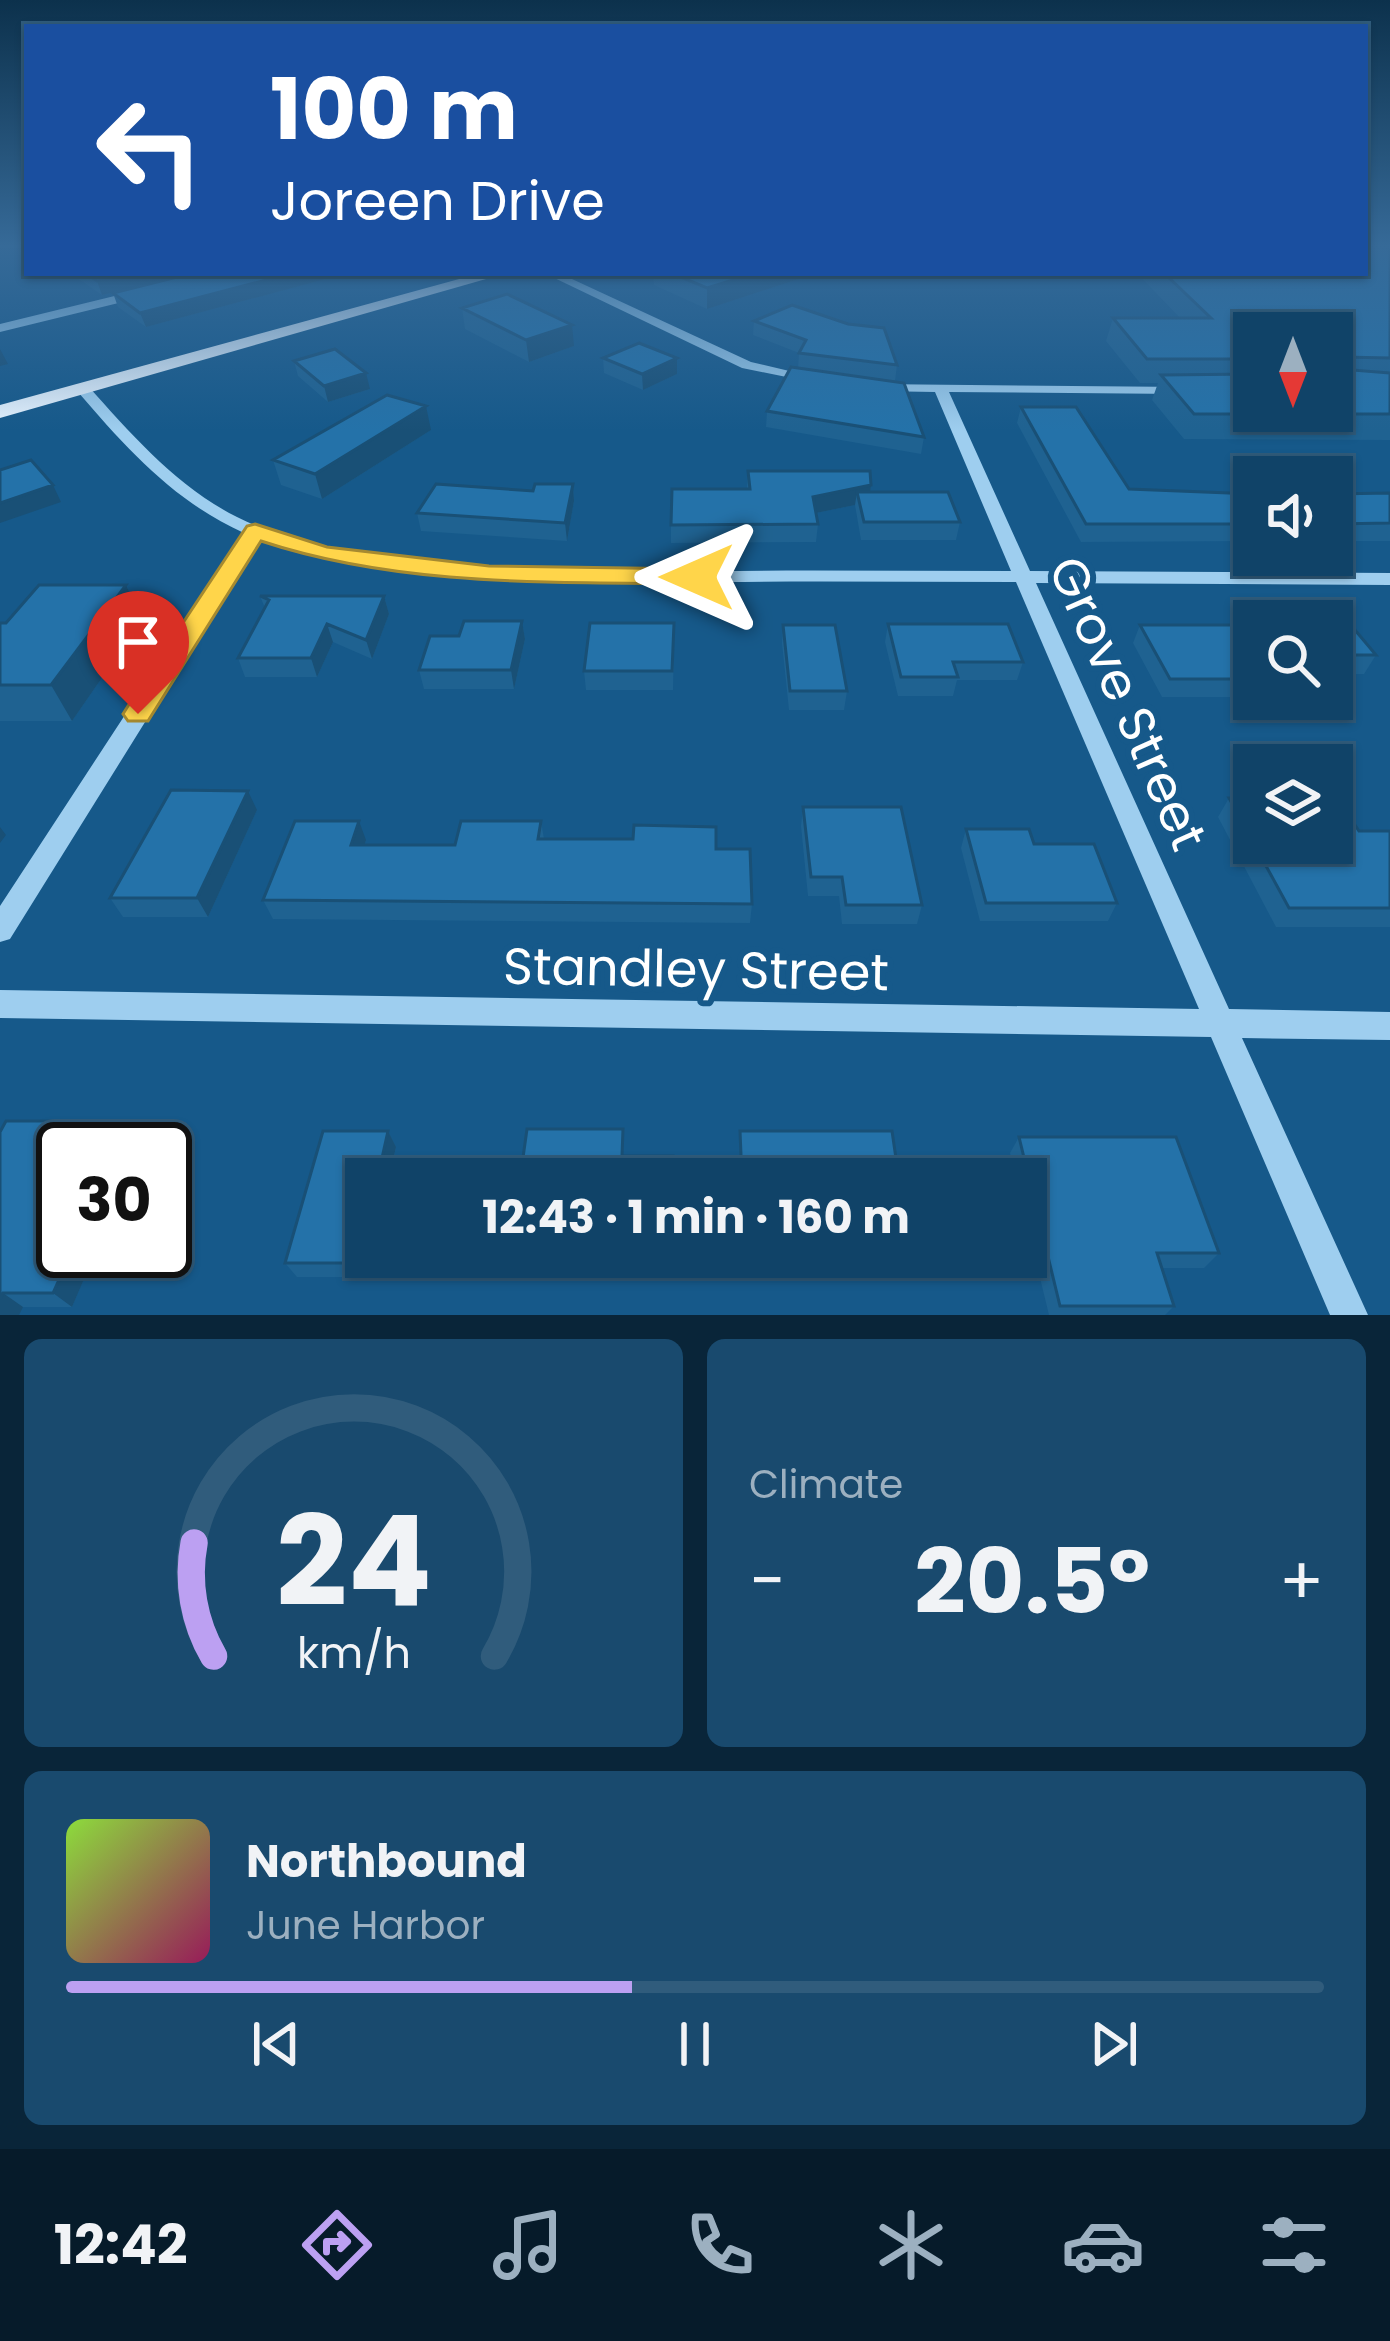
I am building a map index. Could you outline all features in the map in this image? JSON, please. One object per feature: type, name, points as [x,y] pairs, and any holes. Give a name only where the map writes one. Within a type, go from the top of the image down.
[{"type":"main road","points":[[0,412],[358,308]]},
{"type":"street","points":[[0,328],[82,308]]},
{"type":"street","points":[[626,308],[747,365],[836,382]]},
{"type":"street","points":[[854,384],[941,390],[1209,390]]},
{"type":"street","points":[[83,389],[154,470],[183,493],[255,531],[324,554],[489,573],[1390,579]]},
{"type":"street","name":"Grove Street","points":[[941,390],[1349,1315]]},
{"type":"street","points":[[0,930],[255,531]]},
{"type":"street","name":"Standley Street","points":[[0,1004],[1222,1027],[1390,1026]]},
{"type":"building","points":[[463,308],[537,308],[572,325],[526,340]]},
{"type":"building","points":[[784,308],[802,308],[848,324],[884,328],[897,365],[799,353],[806,340],[754,321]]},
{"type":"building","points":[[1201,308],[1390,308],[1390,358],[1353,357],[1353,312],[1233,312],[1233,359],[1147,359],[1113,318],[1211,318]]},
{"type":"building","points":[[639,343],[677,358],[642,374],[603,358]]},
{"type":"building","points":[[335,349],[366,373],[324,386],[294,361]]},
{"type":"building","points":[[791,367],[904,383],[924,437],[767,411]]},
{"type":"building","points":[[1353,370],[1390,373],[1390,414],[1353,414]]},
{"type":"building","points":[[1233,374],[1233,414],[1194,414],[1161,375]]},
{"type":"building","points":[[387,395],[426,406],[315,474],[273,460]]},
{"type":"building","points":[[1021,407],[1076,407],[1129,489],[1233,493],[1233,524],[1086,524]]},
{"type":"building","points":[[31,460],[53,485],[0,503],[0,470]]},
{"type":"building","points":[[748,471],[870,471],[871,485],[813,497],[818,524],[671,525],[672,489],[750,489]]},
{"type":"building","points":[[436,484],[533,491],[535,484],[573,484],[565,523],[417,513]]},
{"type":"building","points":[[857,492],[948,492],[960,522],[864,522]]},
{"type":"building","points":[[1390,493],[1390,523],[1353,524],[1353,494]]},
{"type":"building","points":[[39,585],[126,585],[51,685],[0,685],[0,623],[6,623]]},
{"type":"building","points":[[260,596],[384,596],[366,640],[327,624],[311,658],[238,658],[269,600]]},
{"type":"building","points":[[464,621],[522,621],[511,670],[419,670],[430,636],[459,636]]},
{"type":"building","points":[[590,623],[674,623],[672,671],[584,671]]},
{"type":"building","points":[[888,624],[1008,624],[1023,662],[953,662],[958,677],[901,677]]},
{"type":"building","points":[[783,625],[835,625],[847,691],[790,691]]},
{"type":"building","points":[[1140,625],[1233,625],[1233,679],[1170,679]]},
{"type":"building","points":[[1353,628],[1376,655],[1353,655]]},
{"type":"building","points":[[171,790],[248,791],[197,898],[110,898]]},
{"type":"building","points":[[803,807],[901,807],[922,905],[846,905],[842,877],[811,877]]},
{"type":"building","points":[[295,821],[359,821],[351,845],[455,845],[461,821],[541,821],[538,839],[633,839],[634,825],[716,827],[716,849],[750,849],[752,904],[263,900]]},
{"type":"building","points":[[1353,822],[1359,831],[1390,831],[1390,908],[1289,908],[1265,864],[1353,864]]},
{"type":"building","points":[[966,829],[1029,829],[1034,844],[1094,844],[1117,903],[986,903]]},
{"type":"building","points":[[6,1121],[129,1121],[36,1122],[36,1278],[60,1278],[53,1293],[3,1293],[0,1299],[0,1132]]},
{"type":"building","points":[[527,1129],[623,1129],[622,1156],[673,1156],[673,1158],[523,1158]]},
{"type":"building","points":[[323,1131],[388,1131],[382,1158],[345,1158],[345,1263],[285,1263]]},
{"type":"building","points":[[740,1131],[892,1131],[896,1158],[741,1158]]},
{"type":"building","points":[[1019,1137],[1176,1137],[1219,1253],[1157,1253],[1174,1306],[1060,1306],[1047,1252],[1047,1158],[1024,1158]]},
{"type":"route","points":[[138,714],[255,531],[324,554],[489,573],[697,577]]}]
